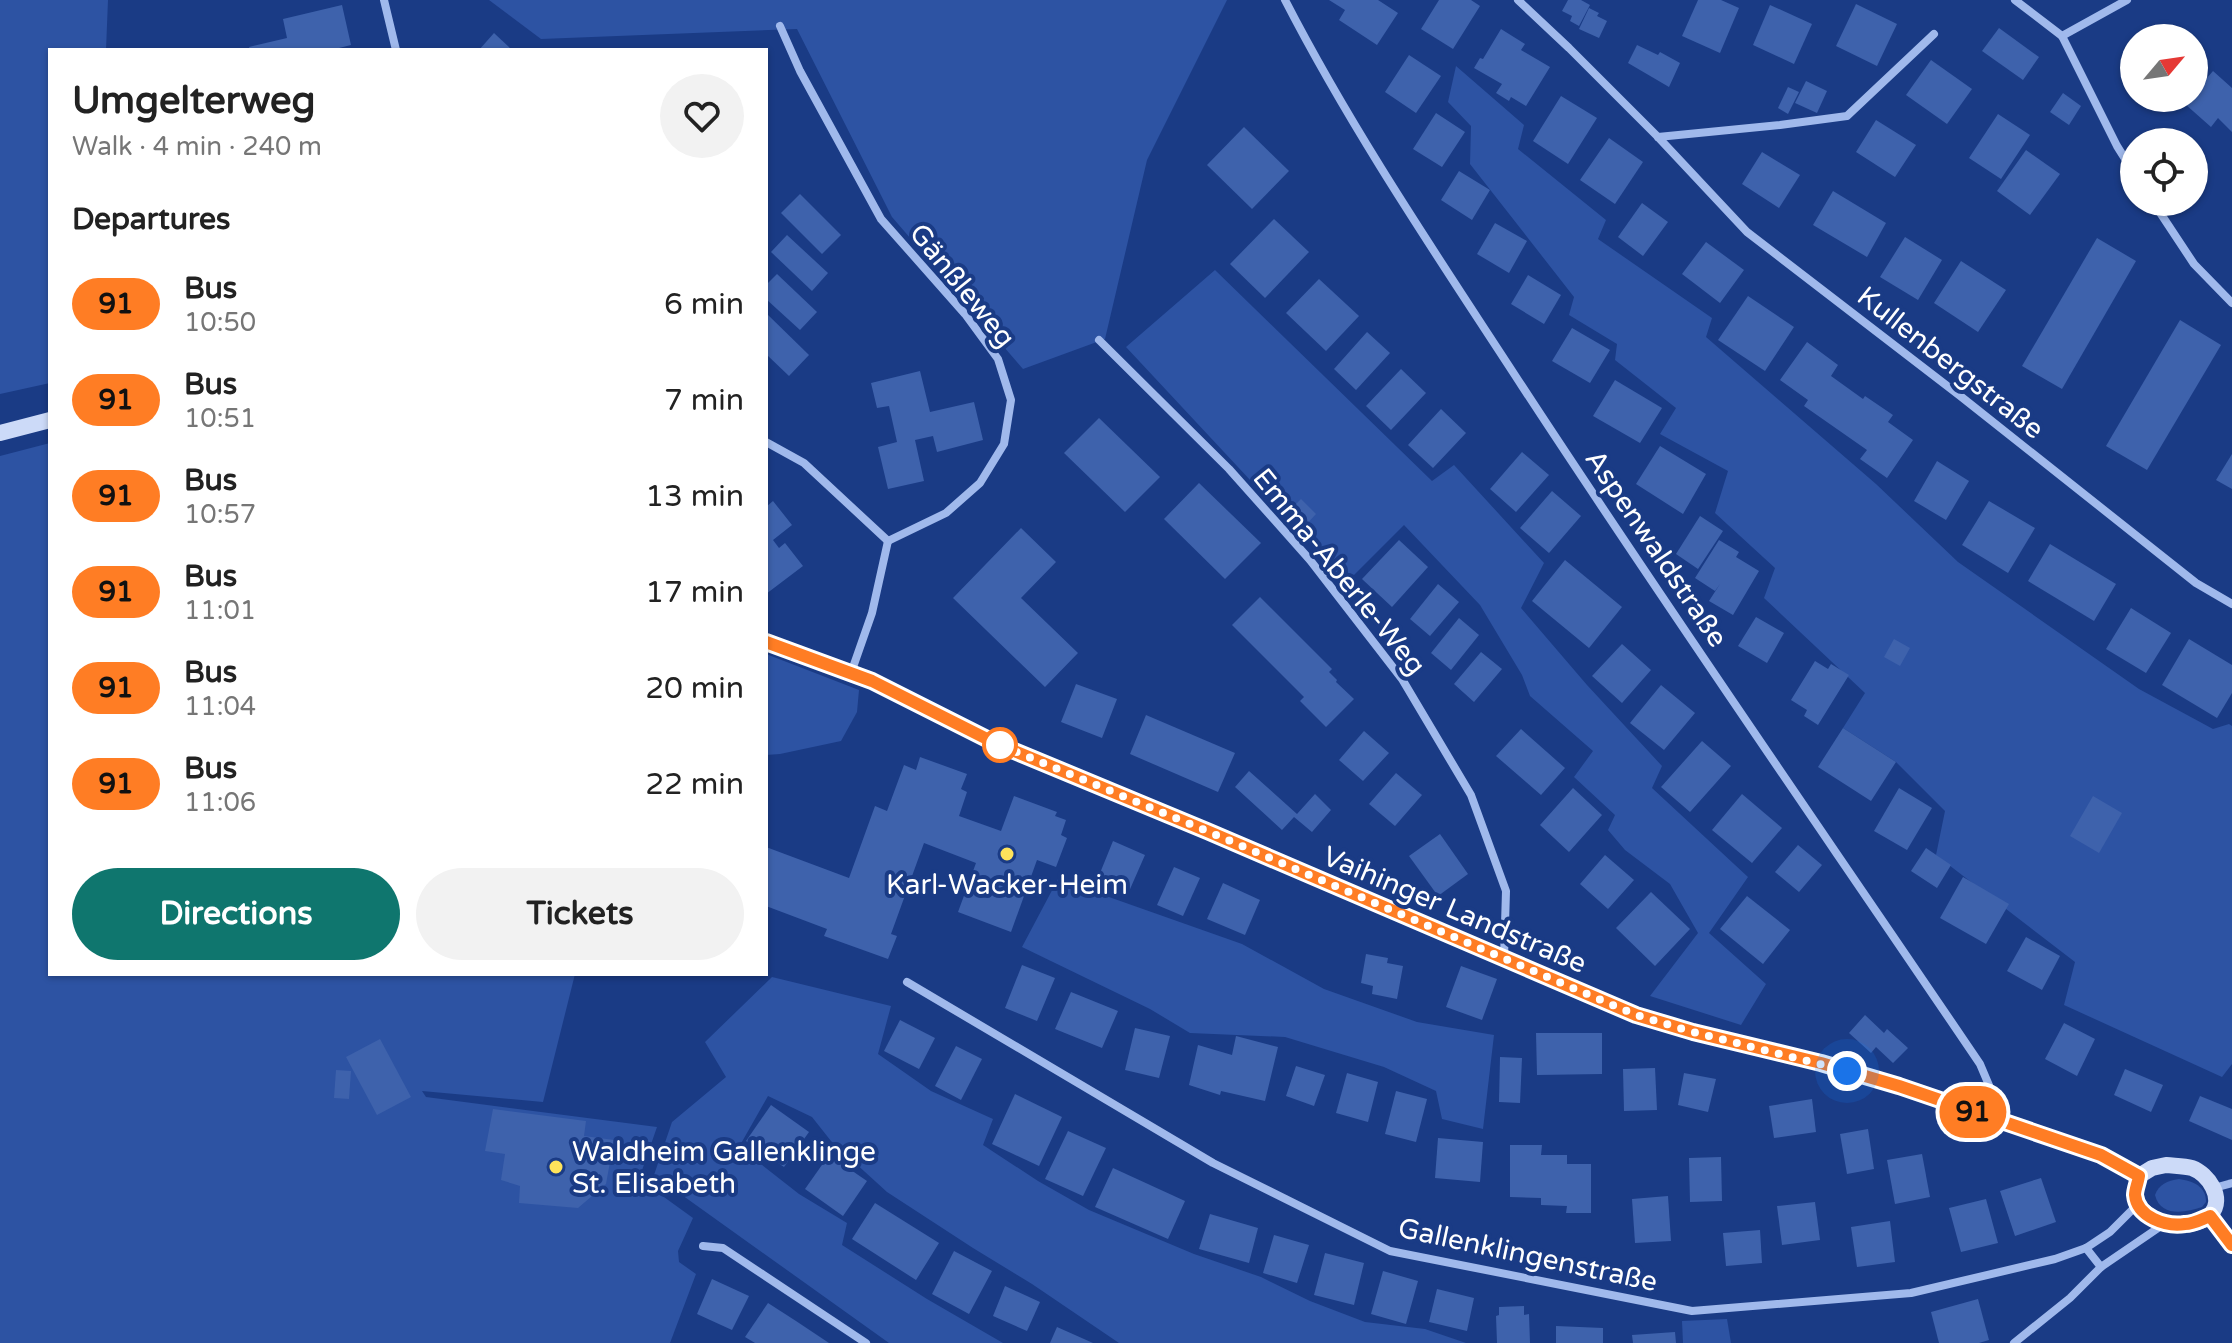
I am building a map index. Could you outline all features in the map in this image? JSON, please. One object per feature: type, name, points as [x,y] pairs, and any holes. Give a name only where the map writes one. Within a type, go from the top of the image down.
[{"type":"street","points":[[384,0],[396,48]]},
{"type":"street","name":"Aspenwaldstraße","points":[[1285,0],[1325,76],[1531,400],[1980,1064],[1991,1090],[1985,1116]]},
{"type":"street","name":"Kullenbergstraße","points":[[1518,0],[1658,137],[1747,232],[2196,583],[2232,604]]},
{"type":"street","points":[[2015,0],[2062,36],[2120,151]]},
{"type":"street","points":[[2062,36],[2127,0]]},
{"type":"street","name":"Gänßleweg","points":[[780,26],[800,71],[881,219],[965,314],[998,359],[1011,400],[1004,444],[980,483],[946,513],[888,541]]},
{"type":"street","points":[[1658,137],[1847,116],[1934,34]]},
{"type":"street","points":[[2162,216],[2194,264],[2232,303]]},
{"type":"street","name":"Emma-Aberle-Weg","points":[[1099,340],[1229,469],[1300,549],[1402,679],[1471,795],[1506,891],[1504,959]]},
{"type":"street","points":[[0,433],[48,421]]},
{"type":"street","points":[[768,443],[804,463],[888,541],[872,613],[851,673]]},
{"type":"street","name":"Vaihinger Landstraße","points":[[768,643],[851,673],[995,743],[1636,1015],[1899,1086],[2101,1155],[2139,1176]]},
{"type":"street","name":"Gallenklingenstraße","points":[[907,982],[1213,1163],[1390,1251],[1692,1311],[1911,1293],[2055,1259],[2086,1248],[2110,1232],[2137,1205]]},
{"type":"street","points":[[2166,1165],[2196,1169],[2214,1188],[2215,1208],[2210,1216],[2185,1225],[2156,1220],[2137,1205],[2135,1192],[2139,1176],[2152,1168],[2166,1165]]},
{"type":"street","points":[[2214,1188],[2232,1183]]},
{"type":"street","points":[[2210,1216],[2232,1245]]},
{"type":"street","points":[[2014,1343],[2070,1298],[2101,1267],[2165,1223]]},
{"type":"street","points":[[703,1246],[723,1248],[866,1343]]},
{"type":"street","points":[[2086,1248],[2101,1267]]},
{"type":"shaded area","points":[[0,0],[108,0],[106,48],[48,48],[48,383],[0,394]]},
{"type":"shaded area","points":[[489,0],[1227,0],[1147,160],[1105,339],[1023,369],[892,217],[797,29],[541,39]]},
{"type":"shaded area","points":[[1456,66],[1524,125],[1518,149],[1606,220],[1598,239],[1712,318],[1706,337],[1876,484],[1958,562],[2139,689],[2213,729],[2229,724],[2232,726],[2232,1064],[2222,1077],[2064,1005],[2075,962],[1936,855],[1945,811],[1896,762],[1843,728],[1865,693],[1764,598],[1775,568],[1715,513],[1728,471],[1660,434],[1676,408],[1615,360],[1617,344],[1569,315],[1574,297],[1470,164],[1471,126],[1448,102]]},
{"type":"shaded area","points":[[1215,270],[1432,481],[1454,465],[1544,563],[1521,608],[1662,766],[1652,788],[1748,877],[1709,933],[1766,984],[1741,1025],[1650,996],[1698,933],[1670,884],[1625,850],[1608,830],[1615,815],[1574,777],[1593,751],[1530,696],[1522,675],[1480,605],[1404,525],[1346,583],[1126,347]]},
{"type":"shaded area","points":[[48,444],[48,976],[574,976],[543,1102],[422,1091],[426,1097],[657,1127],[639,1179],[693,1218],[678,1251],[679,1262],[696,1274],[670,1343],[0,1343],[0,456]]},
{"type":"shaded area","points":[[768,655],[859,690],[857,712],[841,741],[768,755]]},
{"type":"shaded area","points":[[1058,879],[1242,944],[1324,989],[1417,1022],[1494,1035],[1483,1129],[1442,1119],[1436,1091],[1384,1067],[1285,1037],[1190,1033],[1150,1009],[1022,947]]},
{"type":"shaded area","points":[[772,977],[891,1006],[878,1054],[931,1091],[993,1119],[983,1145],[1089,1210],[1194,1254],[1261,1277],[1310,1301],[1365,1322],[1425,1329],[1466,1343],[1119,1343],[887,1192],[831,1141],[812,1117],[768,1096],[739,1147],[799,1194],[847,1223],[842,1245],[1003,1343],[889,1343],[654,1175],[672,1122],[726,1077],[705,1042]]},
{"type":"shaded area","points":[[2179,1179],[2201,1188],[2206,1202],[2202,1207],[2174,1212],[2162,1207],[2155,1195],[2159,1188]]},
{"type":"shaded area","points":[[1727,1319],[1731,1343],[1683,1343],[1682,1321]]},
{"type":"building","points":[[1329,0],[1378,0],[1398,13],[1377,45],[1339,20],[1345,10]]},
{"type":"building","points":[[1439,0],[1471,0],[1480,6],[1453,49],[1421,29]]},
{"type":"building","points":[[1568,0],[1581,0],[1590,5],[1579,26],[1570,21],[1572,16],[1562,11]]},
{"type":"building","points":[[1698,0],[1721,0],[1739,8],[1720,53],[1682,36]]},
{"type":"building","points":[[1856,4],[1897,24],[1877,66],[1836,46]]},
{"type":"building","points":[[342,5],[351,45],[339,48],[249,48],[287,38],[283,19]]},
{"type":"building","points":[[1770,5],[1812,24],[1794,64],[1753,45]]},
{"type":"building","points":[[1589,8],[1607,21],[1599,38],[1579,29]]},
{"type":"building","points":[[1999,28],[2039,57],[2023,80],[1982,51]]},
{"type":"building","points":[[1501,29],[1525,44],[1521,50],[1550,67],[1526,106],[1496,93],[1502,84],[1474,68]]},
{"type":"building","points":[[494,33],[510,48],[481,48]]},
{"type":"building","points":[[1637,45],[1658,55],[1660,52],[1680,63],[1669,87],[1628,63]]},
{"type":"building","points":[[1409,55],[1441,76],[1416,113],[1385,92]]},
{"type":"building","points":[[1931,60],[1972,89],[1947,124],[1906,95]]},
{"type":"building","points":[[2213,71],[2232,88],[2232,132],[2218,118],[2211,127],[2194,112],[2208,112],[2208,77]]},
{"type":"building","points":[[1806,81],[1827,91],[1817,113],[1795,103]]},
{"type":"building","points":[[1788,87],[1799,92],[1788,114],[1778,108]]},
{"type":"building","points":[[2063,93],[2081,106],[2069,125],[2050,112]]},
{"type":"building","points":[[1561,96],[1597,118],[1568,164],[1533,141]]},
{"type":"building","points":[[1436,113],[1465,132],[1442,167],[1413,149]]},
{"type":"building","points":[[1998,114],[2030,135],[2001,179],[1969,158]]},
{"type":"building","points":[[1876,120],[1916,145],[1895,177],[1856,152]]},
{"type":"building","points":[[1244,127],[1289,171],[1252,209],[1207,165]]},
{"type":"building","points":[[1609,138],[1643,162],[1615,204],[1580,180]]},
{"type":"building","points":[[2026,150],[2060,174],[2030,215],[1997,191]]},
{"type":"building","points":[[1762,152],[1800,175],[1779,208],[1742,184]]},
{"type":"building","points":[[1459,171],[1490,190],[1472,220],[1441,200]]},
{"type":"building","points":[[1833,191],[1886,223],[1867,257],[1813,225]]},
{"type":"building","points":[[800,194],[841,235],[822,254],[781,213]]},
{"type":"building","points":[[1642,203],[1668,222],[1643,256],[1618,237]]},
{"type":"building","points":[[1274,219],[1309,252],[1265,298],[1230,264]]},
{"type":"building","points":[[1495,223],[1527,241],[1509,273],[1477,254]]},
{"type":"building","points":[[787,235],[828,273],[812,291],[771,252]]},
{"type":"building","points":[[1905,237],[1942,260],[1918,300],[1880,277]]},
{"type":"building","points":[[2097,238],[2136,261],[2062,389],[2022,366]]},
{"type":"building","points":[[1706,242],[1744,270],[1720,303],[1682,274]]},
{"type":"building","points":[[1961,261],[2006,290],[1978,332],[1934,303]]},
{"type":"building","points":[[777,274],[817,312],[800,330],[768,301],[768,283]]},
{"type":"building","points":[[1528,275],[1561,295],[1544,324],[1511,304]]},
{"type":"building","points":[[1319,279],[1359,316],[1326,351],[1286,313]]},
{"type":"building","points":[[1748,296],[1794,327],[1765,371],[1718,340]]},
{"type":"building","points":[[768,315],[809,355],[789,376],[768,356]]},
{"type":"building","points":[[2180,320],[2221,345],[2147,470],[2106,446]]},
{"type":"building","points":[[1572,328],[1610,350],[1590,383],[1552,361]]},
{"type":"building","points":[[1367,332],[1390,353],[1356,390],[1334,369]]},
{"type":"building","points":[[1807,342],[1838,365],[1831,376],[1863,399],[1865,396],[1893,415],[1888,422],[1913,440],[1887,478],[1860,459],[1867,450],[1804,406],[1808,400],[1780,380]]},
{"type":"building","points":[[1401,369],[1426,393],[1391,430],[1366,406]]},
{"type":"building","points":[[920,371],[930,412],[974,402],[983,440],[937,452],[933,436],[915,440],[924,481],[888,489],[878,447],[897,442],[889,406],[877,408],[871,383]]},
{"type":"building","points":[[1615,380],[1662,408],[1640,443],[1593,416]]},
{"type":"building","points":[[1441,409],[1466,433],[1433,468],[1408,445]]},
{"type":"building","points":[[1099,418],[1160,477],[1125,512],[1064,453]]},
{"type":"building","points":[[1660,446],[1706,474],[1683,514],[1636,484]]},
{"type":"building","points":[[1522,452],[1549,475],[1516,512],[1490,489]]},
{"type":"building","points":[[2232,454],[2232,489],[2216,480]]},
{"type":"building","points":[[1937,461],[1969,481],[1946,520],[1914,501]]},
{"type":"building","points":[[1199,483],[1261,543],[1225,579],[1164,519]]},
{"type":"building","points":[[1552,491],[1581,516],[1549,553],[1520,528]]},
{"type":"building","points":[[1301,499],[1316,514],[1304,527],[1288,512]]},
{"type":"building","points":[[773,501],[792,525],[773,540],[779,548],[785,543],[803,566],[768,592],[768,505]]},
{"type":"building","points":[[1989,501],[2035,528],[2008,573],[1962,545]]},
{"type":"building","points":[[1700,516],[1723,531],[1698,569],[1676,554]]},
{"type":"building","points":[[1021,528],[1056,562],[1021,598],[1078,653],[1045,687],[953,598]]},
{"type":"building","points":[[1399,540],[1428,567],[1392,607],[1362,579]]},
{"type":"building","points":[[1719,540],[1739,552],[1736,557],[1759,571],[1733,615],[1709,601],[1720,584],[1715,591],[1695,578]]},
{"type":"building","points":[[2050,544],[2116,584],[2094,621],[2028,581]]},
{"type":"building","points":[[1565,560],[1622,607],[1589,648],[1532,601]]},
{"type":"building","points":[[1438,584],[1459,602],[1430,636],[1410,619]]},
{"type":"building","points":[[1260,597],[1332,669],[1329,672],[1336,682],[1354,699],[1326,727],[1300,701],[1304,697],[1232,625]]},
{"type":"building","points":[[2131,608],[2171,633],[2146,673],[2106,649]]},
{"type":"building","points":[[1756,617],[1784,633],[1767,663],[1738,646]]},
{"type":"building","points":[[1459,618],[1479,635],[1451,670],[1431,653]]},
{"type":"building","points":[[1894,639],[1910,648],[1900,666],[1884,657]]},
{"type":"building","points":[[2189,639],[2232,665],[2232,693],[2217,718],[2162,685]]},
{"type":"building","points":[[1622,644],[1651,670],[1622,703],[1592,676]]},
{"type":"building","points":[[1481,652],[1502,669],[1474,702],[1454,684]]},
{"type":"building","points":[[1815,661],[1828,669],[1831,664],[1849,675],[1818,725],[1804,716],[1807,710],[1791,700]]},
{"type":"building","points":[[1076,684],[1117,699],[1102,738],[1061,722]]},
{"type":"building","points":[[1661,685],[1695,713],[1664,750],[1630,723]]},
{"type":"building","points":[[1146,715],[1235,753],[1218,792],[1130,754]]},
{"type":"building","points":[[1843,728],[1896,762],[1871,801],[1818,767]]},
{"type":"building","points":[[1521,729],[1565,768],[1541,795],[1496,756]]},
{"type":"building","points":[[1364,731],[1389,753],[1363,781],[1339,760]]},
{"type":"building","points":[[1702,741],[1731,766],[1690,812],[1661,787]]},
{"type":"building","name":"Karl-Wacker-Heim","points":[[920,757],[967,774],[961,789],[967,792],[959,816],[1001,831],[1014,796],[1057,812],[1055,816],[1066,820],[1061,835],[1067,838],[1056,867],[1037,860],[1011,932],[958,912],[976,863],[924,843],[891,934],[897,936],[888,959],[824,936],[827,929],[768,907],[768,848],[849,878],[875,806],[887,811],[904,765],[916,770]]},
{"type":"building","points":[[1249,771],[1297,814],[1315,794],[1331,810],[1312,832],[1294,817],[1282,830],[1235,787]]},
{"type":"building","points":[[1396,773],[1422,795],[1395,826],[1369,804]]},
{"type":"building","points":[[1573,788],[1602,815],[1569,852],[1540,825]]},
{"type":"building","points":[[1899,788],[1932,808],[1907,850],[1874,831]]},
{"type":"building","points":[[1742,794],[1782,828],[1752,863],[1712,830]]},
{"type":"building","points":[[2093,796],[2122,813],[2099,853],[2070,836]]},
{"type":"building","points":[[1440,834],[1468,874],[1438,896],[1409,856]]},
{"type":"building","points":[[1113,841],[1145,855],[1127,896],[1111,889],[1113,884],[1098,878]]},
{"type":"building","points":[[1798,845],[1822,865],[1799,892],[1775,872]]},
{"type":"building","points":[[1926,848],[1951,865],[1937,888],[1911,871]]},
{"type":"building","points":[[1605,855],[1634,880],[1608,909],[1580,884]]},
{"type":"building","points":[[1174,867],[1200,878],[1183,916],[1157,905]]},
{"type":"building","points":[[1963,877],[2009,904],[1986,944],[1940,918]]},
{"type":"building","points":[[1223,883],[1260,900],[1245,935],[1207,919]]},
{"type":"building","points":[[1651,892],[1690,929],[1655,966],[1616,928]]},
{"type":"building","points":[[1747,896],[1790,930],[1763,964],[1720,929]]},
{"type":"building","points":[[2026,937],[2060,956],[2042,990],[2007,971]]},
{"type":"building","points":[[1366,954],[1388,958],[1387,963],[1403,966],[1397,999],[1372,994],[1373,986],[1361,983]]},
{"type":"building","points":[[1022,965],[1055,978],[1037,1021],[1005,1008]]},
{"type":"building","points":[[1461,966],[1497,979],[1482,1020],[1446,1007]]},
{"type":"building","points":[[1071,992],[1118,1011],[1102,1048],[1055,1029]]},
{"type":"building","points":[[1865,1015],[1884,1033],[1887,1029],[1908,1048],[1893,1063],[1876,1047],[1871,1053],[1849,1033]]},
{"type":"building","points":[[900,1020],[935,1038],[919,1069],[884,1051]]},
{"type":"building","points":[[2064,1023],[2095,1039],[2077,1076],[2045,1059]]},
{"type":"building","points":[[1135,1028],[1170,1036],[1159,1078],[1125,1070]]},
{"type":"building","points":[[1536,1033],[1602,1033],[1602,1074],[1537,1075]]},
{"type":"building","points":[[1236,1036],[1278,1047],[1265,1101],[1221,1091],[1220,1095],[1189,1085],[1198,1045],[1232,1055]]},
{"type":"building","points":[[380,1039],[411,1097],[377,1115],[346,1057]]},
{"type":"building","points":[[956,1046],[982,1059],[961,1100],[935,1086]]},
{"type":"building","points":[[1500,1057],[1522,1058],[1520,1103],[1499,1102]]},
{"type":"building","points":[[1296,1066],[1325,1075],[1314,1106],[1286,1096]]},
{"type":"building","points":[[1655,1068],[1657,1110],[1624,1111],[1623,1069]]},
{"type":"building","points":[[2125,1069],[2163,1085],[2151,1112],[2114,1095]]},
{"type":"building","points":[[336,1070],[351,1071],[349,1099],[334,1098]]},
{"type":"building","points":[[1347,1073],[1378,1082],[1368,1122],[1336,1113]]},
{"type":"building","points":[[1684,1073],[1716,1079],[1708,1112],[1678,1105]]},
{"type":"building","points":[[1396,1091],[1427,1099],[1416,1142],[1385,1134]]},
{"type":"building","points":[[1015,1094],[1062,1117],[1039,1166],[992,1144]]},
{"type":"building","points":[[2200,1096],[2232,1109],[2232,1140],[2189,1121]]},
{"type":"building","points":[[1812,1099],[1816,1132],[1774,1138],[1769,1106]]},
{"type":"building","points":[[771,1105],[809,1132],[784,1167],[746,1141]]},
{"type":"building","name":"Waldheim Gallenklinge St. Elisabeth","points":[[493,1109],[586,1121],[584,1136],[614,1140],[606,1184],[578,1208],[519,1203],[520,1186],[501,1180],[505,1154],[485,1151]]},
{"type":"building","points":[[1868,1129],[1874,1169],[1847,1174],[1840,1134]]},
{"type":"building","points":[[1068,1131],[1106,1148],[1083,1196],[1045,1179]]},
{"type":"building","points":[[1438,1138],[1483,1142],[1480,1182],[1435,1178]]},
{"type":"building","points":[[1510,1145],[1542,1145],[1541,1155],[1567,1155],[1567,1164],[1591,1164],[1591,1213],[1566,1213],[1567,1206],[1541,1205],[1541,1198],[1510,1197]]},
{"type":"building","points":[[1922,1154],[1930,1197],[1895,1204],[1887,1160]]},
{"type":"building","points":[[829,1155],[867,1181],[843,1216],[805,1189]]},
{"type":"building","points":[[1721,1157],[1722,1201],[1690,1202],[1689,1158]]},
{"type":"building","points":[[1113,1168],[1185,1201],[1168,1239],[1095,1207]]},
{"type":"building","points":[[2041,1178],[2056,1222],[2015,1236],[2000,1191]]},
{"type":"building","points":[[1668,1196],[1671,1241],[1635,1243],[1632,1199]]},
{"type":"building","points":[[1986,1199],[1998,1243],[1961,1252],[1949,1208]]},
{"type":"building","points":[[1815,1202],[1820,1240],[1782,1245],[1777,1206]]},
{"type":"building","points":[[875,1203],[939,1243],[916,1280],[852,1239]]},
{"type":"building","points":[[1210,1214],[1258,1228],[1249,1263],[1199,1249]]},
{"type":"building","points":[[1890,1221],[1895,1262],[1857,1267],[1851,1227]]},
{"type":"building","points":[[1760,1230],[1762,1263],[1726,1266],[1723,1233]]},
{"type":"building","points":[[1274,1235],[1309,1245],[1297,1283],[1263,1273]]},
{"type":"building","points":[[954,1251],[992,1271],[969,1314],[932,1294]]},
{"type":"building","points":[[1325,1253],[1364,1263],[1354,1305],[1314,1295]]},
{"type":"building","points":[[1383,1271],[1418,1281],[1406,1324],[1371,1314]]},
{"type":"building","points":[[712,1279],[749,1296],[732,1330],[697,1314]]},
{"type":"building","points":[[1005,1286],[1040,1302],[1027,1331],[993,1316]]},
{"type":"building","points":[[1437,1289],[1474,1298],[1467,1331],[1429,1322]]},
{"type":"building","points":[[1978,1299],[1989,1340],[1939,1343],[1931,1312]]},
{"type":"building","points":[[768,1303],[829,1343],[755,1343],[745,1337]]},
{"type":"building","points":[[1524,1306],[1524,1315],[1529,1314],[1530,1343],[1497,1343],[1496,1316],[1499,1315],[1499,1307]]},
{"type":"building","points":[[1556,1326],[1603,1328],[1603,1343],[1556,1343]]},
{"type":"building","points":[[1057,1327],[1093,1343],[1050,1343]]},
{"type":"building","points":[[1675,1332],[1676,1343],[1633,1343],[1632,1335]]},
{"type":"bus line","name":"91","points":[[768,643],[872,681],[995,743],[1636,1015],[1899,1086],[2101,1155],[2139,1176],[2135,1192],[2137,1205],[2147,1214],[2165,1223],[2185,1225],[2210,1216],[2232,1245]]},
{"type":"place","name":"Karl-Wacker-Heim","points":[[1007,854]]},
{"type":"place","name":"Waldheim Gallenklinge St. Elisabeth","points":[[556,1167]]},
{"type":"route","points":[[1000,745],[995,743],[1636,1015],[1847,1071]]}]
